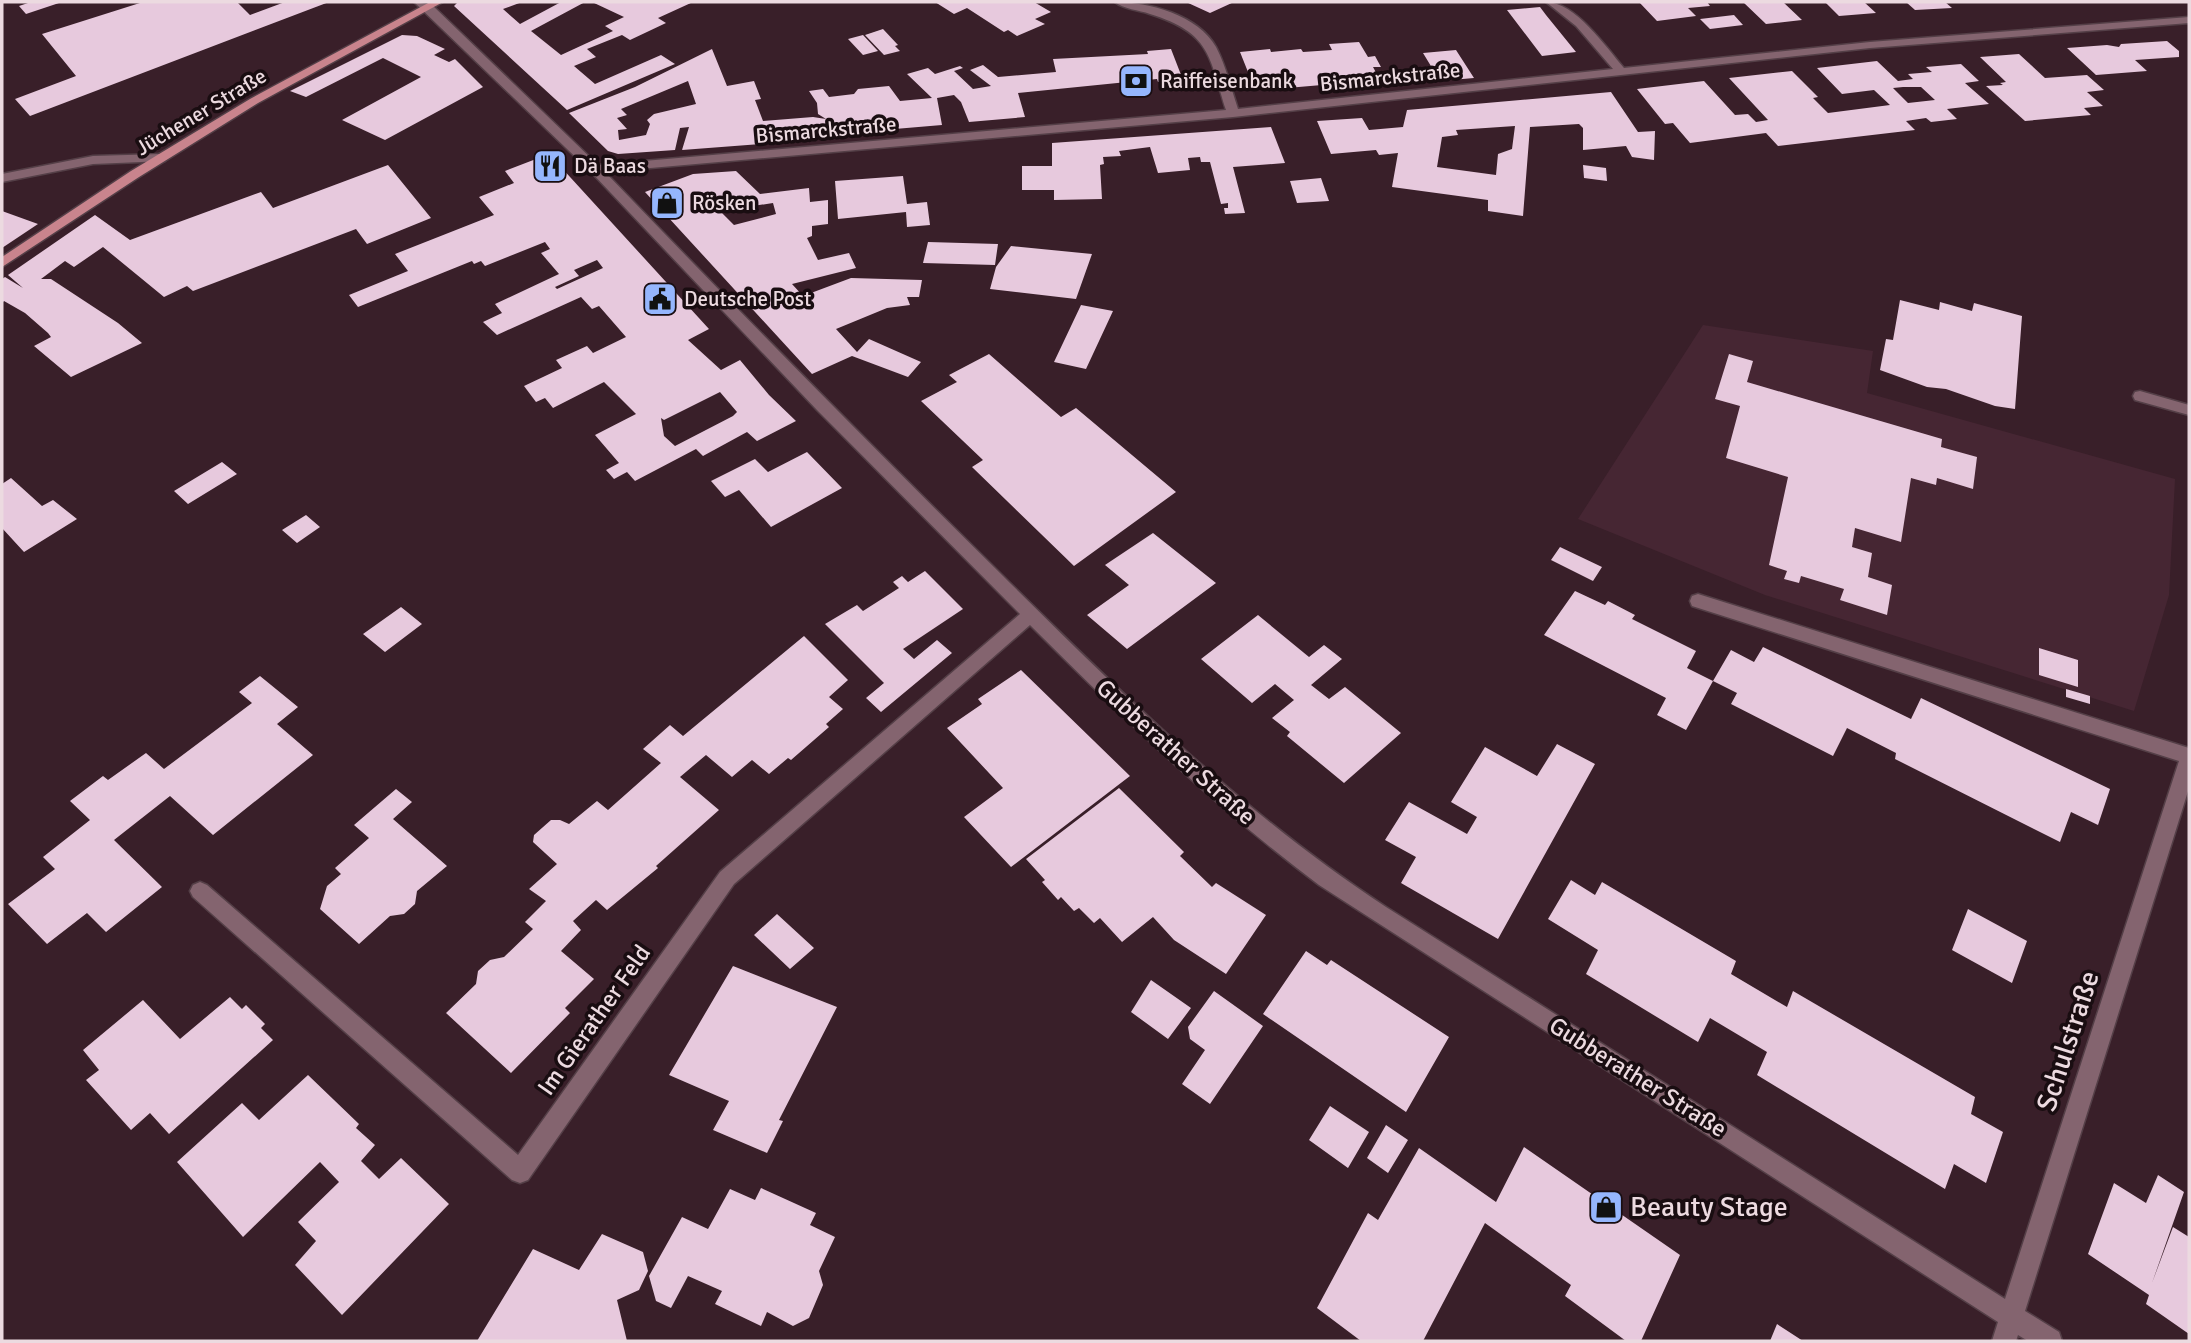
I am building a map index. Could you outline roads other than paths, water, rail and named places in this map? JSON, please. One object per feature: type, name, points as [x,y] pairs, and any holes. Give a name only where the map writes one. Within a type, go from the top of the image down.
[{"type":"main road","name":"Jüchener Straße","points":[[2,263],[161,158],[270,92],[428,4]]},
{"type":"street","points":[[1120,2],[1175,20],[1202,35],[1209,45],[1233,113]]},
{"type":"street","points":[[1551,2],[1580,24],[1622,72]]},
{"type":"street","name":"Gubberather Straße","points":[[428,4],[595,169],[731,313],[1030,615],[1203,780],[1326,879],[2050,1341]]},
{"type":"street","name":"Bismarckstraße","points":[[595,169],[1233,113],[1870,44],[2189,20]]},
{"type":"street","points":[[2,178],[79,162],[161,158]]},
{"type":"street","points":[[2140,396],[2189,410]]},
{"type":"street","name":"Schulstraße","points":[[1698,601],[2189,757],[2004,1341]]},
{"type":"street","name":"Im Gierather Feld","points":[[200,891],[520,1172],[727,878],[1030,615]]},
{"type":"place","name":"Raiffeisenbank","points":[[1136,81]]},
{"type":"place","name":"Dä Baas","points":[[550,166]]},
{"type":"place","name":"Rösken","points":[[667,203]]},
{"type":"place","name":"Deutsche Post","points":[[660,299]]},
{"type":"place","name":"Beauty Stage","points":[[1606,1207]]}]
